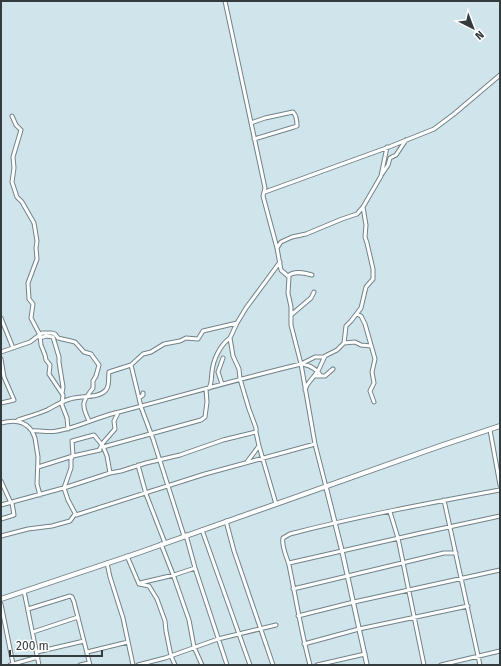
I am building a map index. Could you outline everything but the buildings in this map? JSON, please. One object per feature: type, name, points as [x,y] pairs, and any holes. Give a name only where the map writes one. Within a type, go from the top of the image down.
[{"type":"main road","points":[[1,599],[500,426]]},
{"type":"street","points":[[225,1],[265,188],[263,196],[282,271],[288,276]]},
{"type":"street","points":[[264,193],[428,132],[446,121],[500,75]]},
{"type":"street","points":[[251,123],[293,112],[297,123],[297,126],[254,139]]},
{"type":"street","points":[[12,116],[16,125],[21,130],[14,157],[12,185],[34,223],[37,241],[37,259],[28,283],[30,299],[33,304],[31,318],[40,337],[41,345],[46,355],[46,360],[50,365],[49,374],[62,393]]},
{"type":"street","points":[[277,248],[281,242],[292,237],[306,234],[342,219],[354,216],[363,207],[388,165],[390,158],[396,155],[406,140]]},
{"type":"street","points":[[381,176],[387,147]]},
{"type":"street","points":[[305,390],[318,371],[324,357],[337,350],[344,343],[346,326],[362,306],[366,287],[372,280],[372,262],[364,237],[366,223],[363,207]]},
{"type":"street","points":[[38,467],[73,456],[99,450],[103,447],[192,424],[205,418],[208,402],[208,389],[211,385],[212,370],[222,344],[230,338],[237,323],[270,273],[280,262]]},
{"type":"street","points":[[288,276],[293,273],[306,273],[312,275]]},
{"type":"street","points":[[288,276],[291,325],[301,364],[315,444],[348,576],[367,665]]},
{"type":"street","points":[[291,314],[311,298],[314,292]]},
{"type":"street","points":[[357,314],[361,316],[365,324],[375,359],[372,372],[374,383],[370,390],[374,402]]},
{"type":"street","points":[[1,318],[13,348]]},
{"type":"street","points":[[2,422],[17,421],[47,410],[70,399],[95,396],[107,389],[109,383],[109,372],[131,365],[143,354],[151,352],[164,344],[180,341],[186,338],[198,339],[203,331],[237,323]]},
{"type":"street","points":[[40,337],[43,332],[52,333],[58,338],[73,341],[84,352],[91,354],[97,362],[99,366],[93,381],[93,388],[86,396],[83,407],[89,421]]},
{"type":"street","points":[[1,352],[40,337],[53,337],[59,357],[63,387],[62,402],[67,418],[68,429]]},
{"type":"street","points":[[230,338],[233,356],[240,369],[240,379],[256,428],[276,504]]},
{"type":"street","points":[[344,343],[355,342],[360,345],[371,346]]},
{"type":"street","points":[[32,431],[49,432],[68,429],[118,412],[301,364],[315,356],[324,357]]},
{"type":"street","points":[[222,358],[218,372],[222,384]]},
{"type":"street","points":[[1,359],[4,377],[14,400],[1,403]]},
{"type":"street","points":[[301,364],[313,367],[321,376]]},
{"type":"street","points":[[131,365],[141,407],[160,460],[167,486],[227,665]]},
{"type":"street","points":[[315,376],[325,376],[333,369]]},
{"type":"street","points":[[139,398],[143,395],[143,393]]},
{"type":"street","points":[[110,473],[102,443],[115,428],[114,421],[118,412]]},
{"type":"street","points":[[17,421],[25,423],[32,431],[35,438],[38,467],[36,484],[40,495]]},
{"type":"street","points":[[490,430],[500,485]]},
{"type":"street","points":[[1,505],[160,460],[223,440],[256,432]]},
{"type":"street","points":[[75,514],[64,488],[71,468],[71,459],[73,456],[71,446],[72,441],[94,434],[103,447]]},
{"type":"street","points":[[75,514],[78,515],[205,474],[315,444]]},
{"type":"street","points":[[246,463],[260,446]]},
{"type":"street","points":[[138,465],[146,494],[189,620],[194,647],[202,665]]},
{"type":"street","points":[[1,481],[11,503],[14,515],[1,519]]},
{"type":"street","points":[[310,665],[298,616],[289,563],[282,542],[284,538],[290,534],[335,523],[500,490]]},
{"type":"street","points":[[444,500],[451,526],[480,665]]},
{"type":"street","points":[[390,512],[398,538],[424,665]]},
{"type":"street","points":[[1,536],[70,521],[75,514]]},
{"type":"street","points":[[289,563],[500,516]]},
{"type":"street","points":[[226,521],[234,551],[272,665]]},
{"type":"street","points":[[202,530],[250,665]]},
{"type":"street","points":[[451,552],[455,546]]},
{"type":"street","points":[[293,589],[451,552],[456,553]]},
{"type":"street","points":[[127,556],[139,584]]},
{"type":"street","points":[[107,563],[110,578],[123,618],[133,665]]},
{"type":"street","points":[[139,584],[174,576],[195,568]]},
{"type":"street","points":[[298,616],[354,602],[500,570]]},
{"type":"street","points":[[139,584],[149,586],[157,598],[165,621],[171,656],[176,665]]},
{"type":"street","points":[[24,591],[39,665]]},
{"type":"street","points":[[28,609],[70,596],[73,598],[90,664],[80,665]]},
{"type":"street","points":[[1,604],[11,665],[38,657]]},
{"type":"street","points":[[304,644],[359,629],[468,606]]},
{"type":"street","points":[[33,632],[78,617]]},
{"type":"street","points":[[138,665],[171,656],[218,640],[276,625]]},
{"type":"street","points":[[37,652],[84,641]]},
{"type":"street","points":[[87,652],[128,642]]},
{"type":"street","points":[[441,665],[500,651]]},
{"type":"street","points":[[317,665],[365,654]]}]
